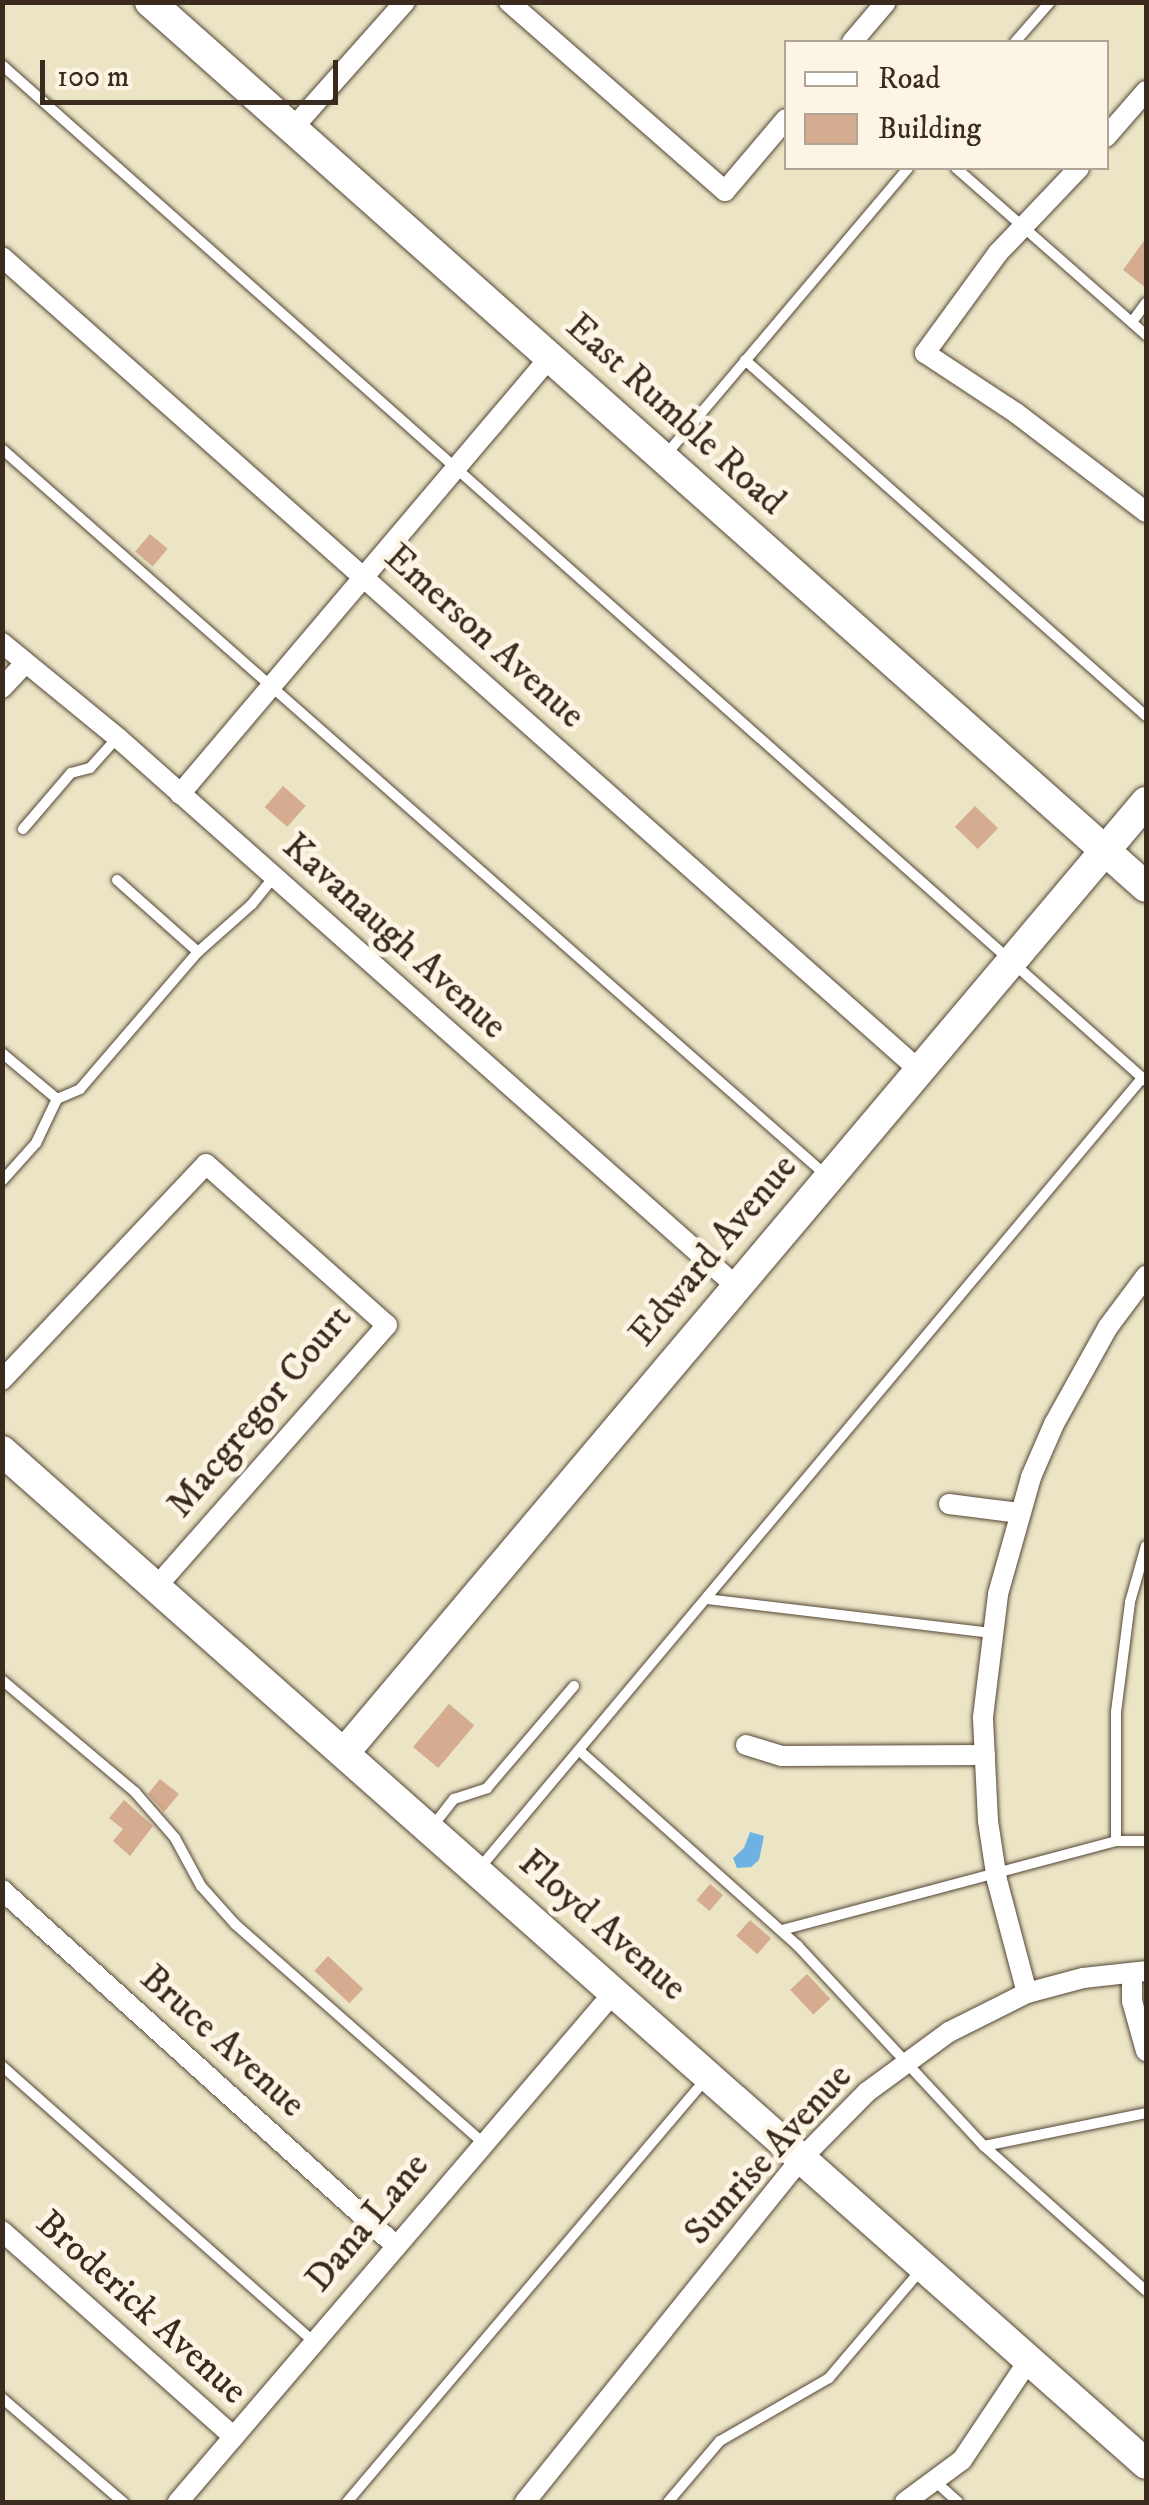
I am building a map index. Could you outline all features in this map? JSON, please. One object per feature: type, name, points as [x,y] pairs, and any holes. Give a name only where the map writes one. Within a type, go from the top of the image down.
[{"type":"street","name":"East Rumble Road","points":[[150,2],[1146,887]]},
{"type":"street","points":[[292,128],[405,2]]},
{"type":"street","points":[[509,2],[725,192],[784,121]]},
{"type":"street","points":[[853,40],[880,4]]},
{"type":"street","points":[[1109,134],[1146,91]]},
{"type":"street","points":[[1076,170],[956,307],[925,353],[1016,412],[1146,512]]},
{"type":"street","name":"Emerson Avenue","points":[[2,257],[919,1070]]},
{"type":"street","points":[[180,794],[550,357]]},
{"type":"street","name":"Kavanaugh Avenue","points":[[2,643],[118,738],[737,1288]]},
{"type":"street","points":[[2,688],[25,663]]},
{"type":"street","name":"Edward Avenue","points":[[344,1753],[1146,802]]},
{"type":"street","name":"Macgregor Court","points":[[2,1380],[206,1164],[386,1326],[156,1587]]},
{"type":"street","points":[[1028,1994],[996,1872],[985,1755],[992,1633],[1019,1514],[1072,1388],[1146,1276]]},
{"type":"street","name":"Floyd Avenue","points":[[4,1456],[710,2074],[1146,2464]]},
{"type":"street","points":[[949,1504],[1019,1514]]},
{"type":"street","points":[[746,1745],[781,1756],[985,1755]]},
{"type":"street","name":"Bruce Avenue","points":[[2,1890],[395,2245]]},
{"type":"street","points":[[1139,1972],[1132,2001],[1146,2051]]},
{"type":"street","name":"Sunrise Avenue","points":[[525,2502],[801,2159],[903,2063],[949,2032],[1028,1994],[1083,1978],[1139,1972]]},
{"type":"street","name":"Dana Lane","points":[[178,2502],[615,1991]]},
{"type":"street","name":"Broderick Avenue","points":[[2,2232],[234,2437]]},
{"type":"street","points":[[904,2502],[936,2483],[962,2460],[1029,2360]]},
{"type":"lane","points":[[1017,40],[1050,2]]},
{"type":"lane","points":[[2,65],[1144,1079],[478,1870]]},
{"type":"lane","points":[[663,458],[906,170]]},
{"type":"lane","points":[[958,170],[1146,335]]},
{"type":"lane","points":[[1132,322],[1146,303]]},
{"type":"lane","points":[[746,360],[1146,716]]},
{"type":"lane","points":[[2,449],[828,1178]]},
{"type":"lane","points":[[23,829],[71,773],[90,768],[118,738]]},
{"type":"lane","points":[[2,1181],[36,1142],[57,1099],[80,1090],[198,952],[252,904],[274,876]]},
{"type":"lane","points":[[117,880],[198,952]]},
{"type":"lane","points":[[2,1052],[57,1099]]},
{"type":"lane","points":[[1116,1841],[1116,1712],[1130,1602],[1146,1546]]},
{"type":"lane","points":[[706,1599],[992,1633]]},
{"type":"lane","points":[[2,1680],[135,1792],[174,1838],[201,1886],[234,1924],[482,2142]]},
{"type":"lane","points":[[430,1828],[454,1799],[487,1788],[574,1686]]},
{"type":"lane","points":[[580,1751],[782,1930],[984,2146],[1146,2291]]},
{"type":"lane","points":[[782,1930],[1116,1841],[1146,1841]]},
{"type":"lane","points":[[2,2066],[314,2342]]},
{"type":"lane","points":[[347,2502],[710,2074]]},
{"type":"lane","points":[[984,2146],[1146,2113]]},
{"type":"lane","points":[[668,2502],[720,2441],[829,2378],[923,2267]]},
{"type":"lane","points":[[2,2398],[123,2502]]},
{"type":"lane","points":[[936,2483],[958,2502]]},
{"type":"water","points":[[750,1832],[764,1836],[759,1860],[751,1867],[737,1868],[733,1858],[744,1848]]},
{"type":"building","points":[[1146,238],[1146,288],[1123,270]]},
{"type":"building","points":[[150,534],[168,549],[153,566],[135,552]]},
{"type":"building","points":[[283,786],[306,806],[287,827],[265,807]]},
{"type":"building","points":[[975,806],[998,828],[978,849],[955,827]]},
{"type":"building","points":[[449,1704],[474,1725],[438,1768],[413,1747]]},
{"type":"building","points":[[160,1779],[179,1794],[164,1812],[148,1794]]},
{"type":"building","points":[[124,1800],[153,1826],[130,1856],[113,1841],[123,1829],[109,1818]]},
{"type":"building","points":[[710,1884],[723,1895],[710,1911],[697,1900]]},
{"type":"building","points":[[750,1920],[771,1938],[757,1954],[736,1936]]},
{"type":"building","points":[[328,1956],[363,1989],[349,2003],[314,1971]]},
{"type":"building","points":[[807,1974],[830,1999],[813,2015],[790,1990]]}]
